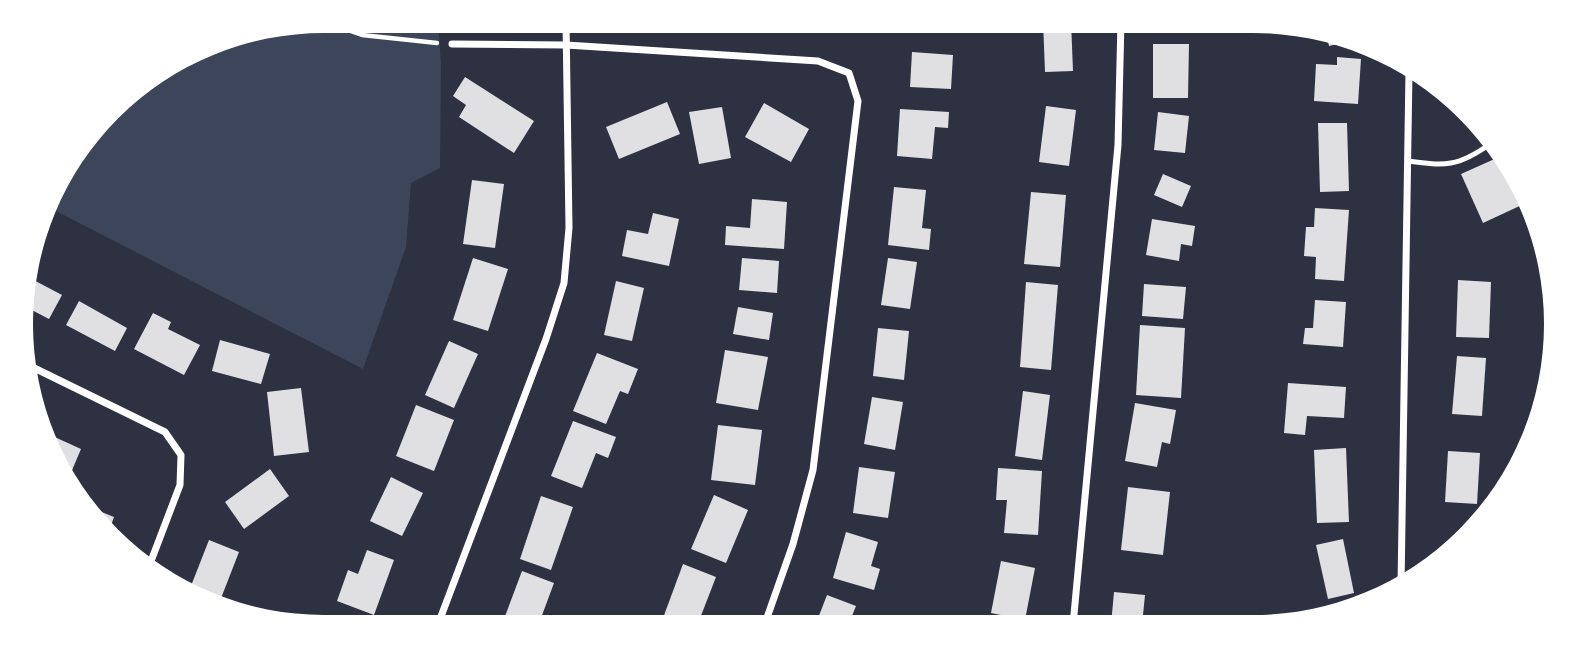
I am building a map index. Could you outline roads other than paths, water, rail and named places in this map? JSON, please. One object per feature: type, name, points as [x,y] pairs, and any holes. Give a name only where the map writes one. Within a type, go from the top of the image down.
[{"type":"street","points":[[442,615],[564,283],[569,228],[566,33]]},
{"type":"street","points":[[1074,615],[1118,145],[1121,33]]},
{"type":"street","points":[[452,44],[566,46],[818,61],[849,73],[858,101],[813,470],[793,544],[768,615]]},
{"type":"street","points":[[1401,574],[1409,78]]},
{"type":"street","points":[[37,369],[165,432],[181,455],[180,485],[152,559]]},
{"type":"lane","points":[[1408,161],[1444,166],[1484,147]]}]
